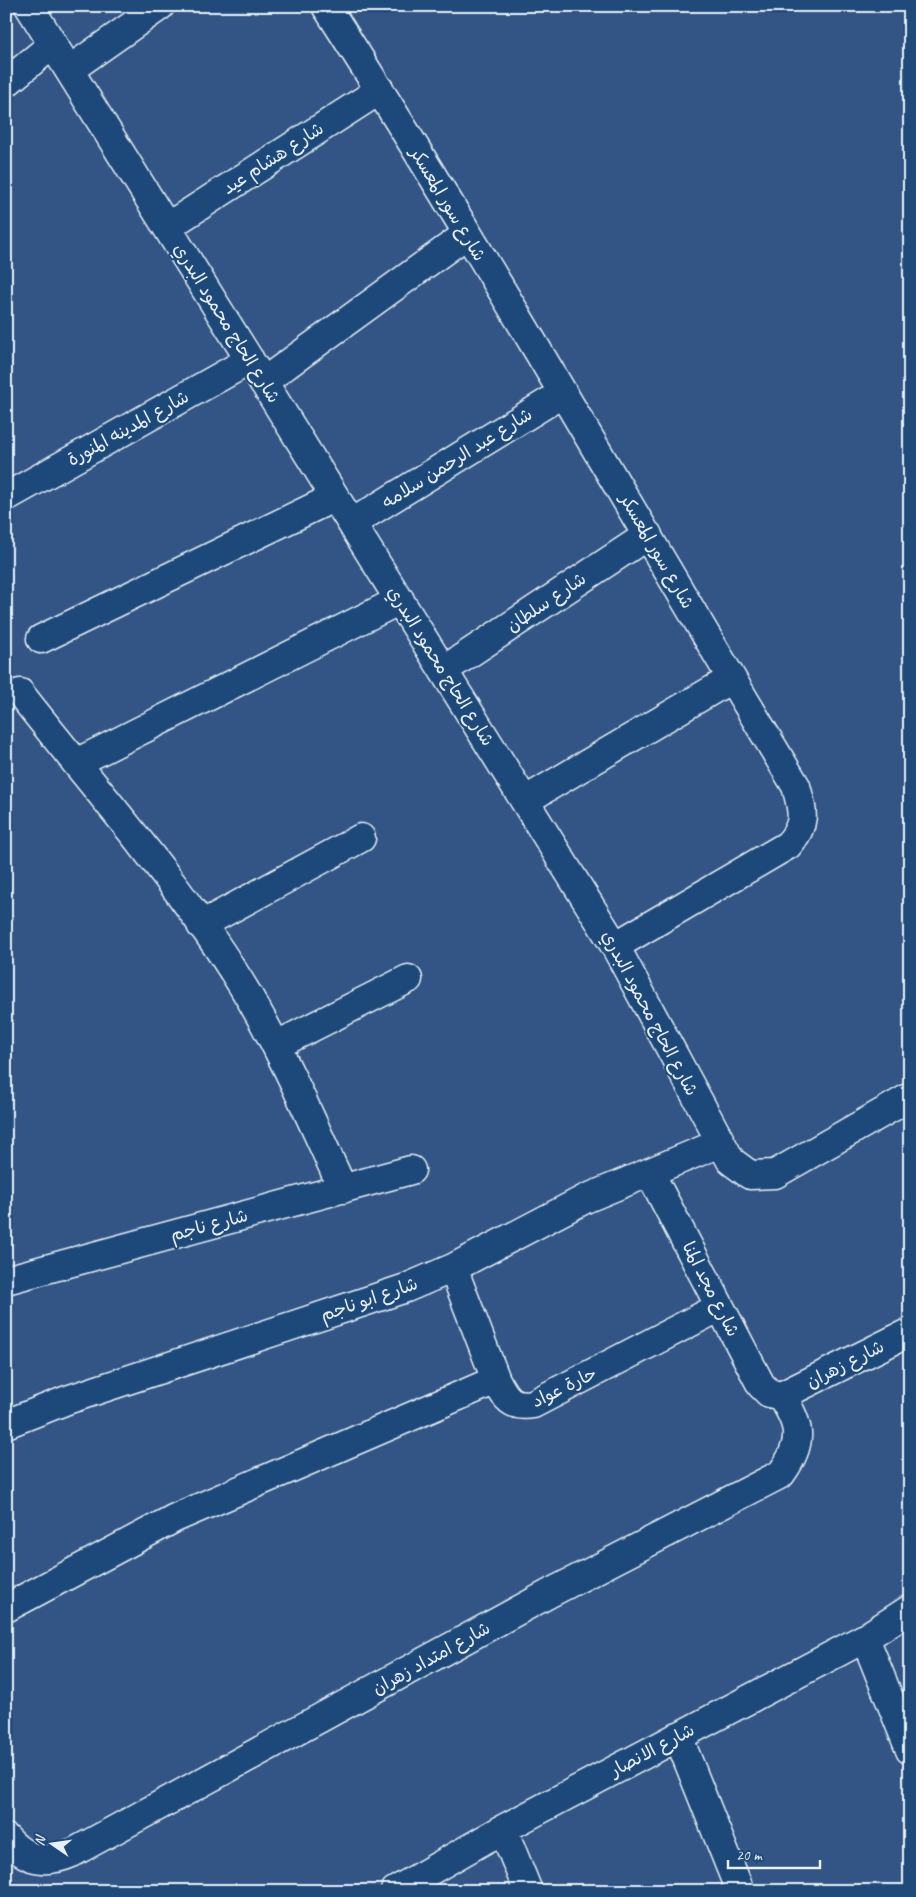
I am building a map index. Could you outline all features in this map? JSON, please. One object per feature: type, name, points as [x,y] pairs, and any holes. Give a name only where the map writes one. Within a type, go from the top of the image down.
[{"type":"street","name":"شارع الحاج محمود البدري","points":[[29,6],[526,800],[615,946],[731,1161],[740,1170],[750,1175],[763,1176],[775,1174],[910,1097]]},
{"type":"street","points":[[69,70],[160,6]]},
{"type":"street","name":"شارع سور المعسكر","points":[[326,6],[380,90],[563,393],[796,786],[802,810],[799,832],[788,845],[615,946]]},
{"type":"street","points":[[6,84],[53,44]]},
{"type":"street","name":"شارع هشام عيد","points":[[167,227],[380,90]]},
{"type":"street","name":"شارع المدينه المنورة","points":[[6,497],[256,371],[467,234]]},
{"type":"street","name":"شارع عبد الرحمن سلامه","points":[[352,524],[563,393]]},
{"type":"street","points":[[41,639],[335,497]]},
{"type":"street","name":"شارع سلطان","points":[[444,670],[648,535]]},
{"type":"street","points":[[76,763],[400,600]]},
{"type":"street","points":[[526,800],[731,679]]},
{"type":"street","points":[[20,693],[153,858],[242,984],[277,1045],[343,1189]]},
{"type":"street","points":[[201,925],[361,838]]},
{"type":"street","points":[[277,1045],[408,979]]},
{"type":"street","name":"شارع ابو ناجم","points":[[6,1424],[67,1400],[406,1288],[453,1268],[586,1199],[720,1143]]},
{"type":"street","name":"شارع ناجم","points":[[6,1280],[412,1170]]},
{"type":"street","name":"شارع مجد المنا","points":[[650,1173],[761,1385],[769,1393],[781,1396]]},
{"type":"street","name":"حارة عواد","points":[[453,1268],[496,1380],[506,1398],[514,1404],[524,1406],[533,1404],[720,1307]]},
{"type":"street","name":"شارع زهران","points":[[781,1396],[910,1332]]},
{"type":"street","points":[[6,1608],[175,1518],[496,1380]]},
{"type":"street","name":"شارع امتداد زهران","points":[[6,1838],[18,1850],[35,1859],[48,1860],[72,1853],[552,1592],[781,1474],[794,1456],[798,1435],[793,1414],[781,1396]]},
{"type":"street","name":"شارع الانصار","points":[[395,1891],[503,1830],[865,1638],[910,1609]]},
{"type":"street","points":[[865,1638],[910,1750]]},
{"type":"street","points":[[678,1736],[740,1891]]},
{"type":"street","points":[[503,1830],[528,1891]]}]
